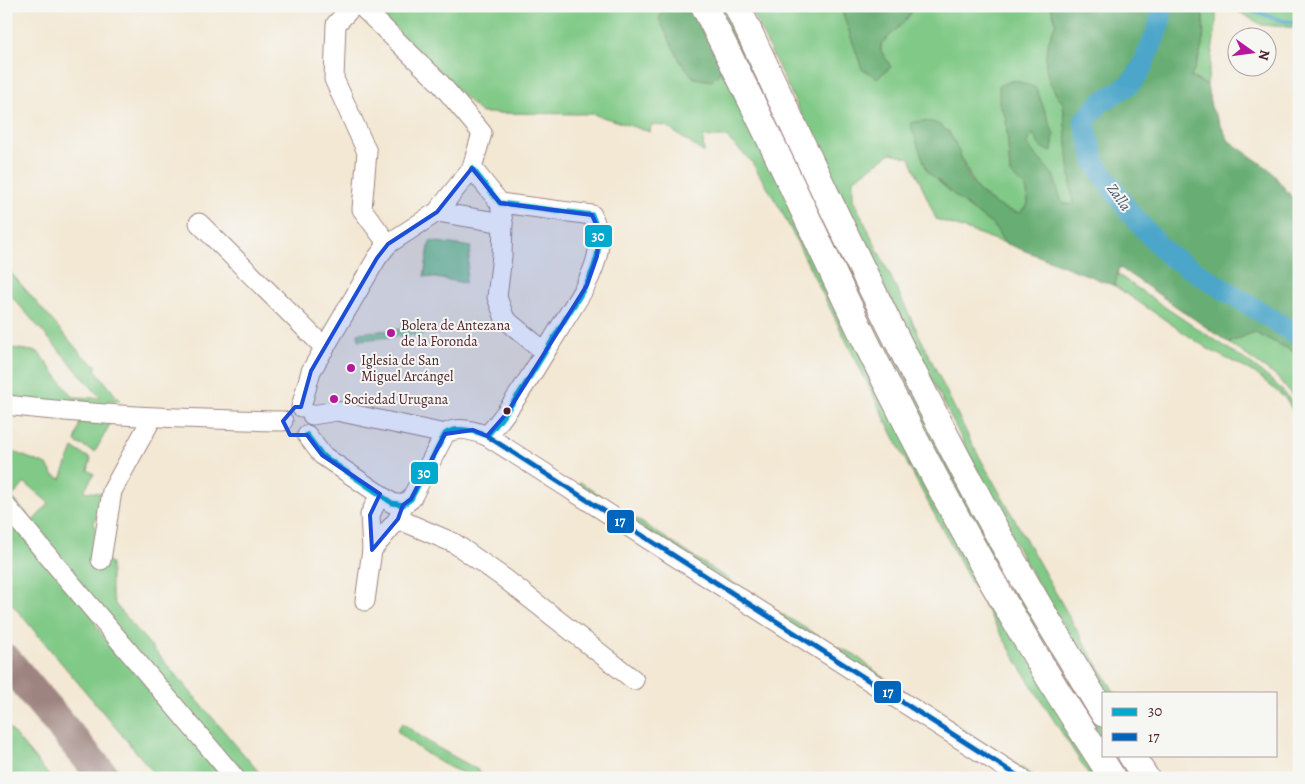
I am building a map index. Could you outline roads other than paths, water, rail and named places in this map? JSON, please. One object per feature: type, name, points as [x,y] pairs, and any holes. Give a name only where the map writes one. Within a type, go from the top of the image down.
[{"type":"highway","points":[[704,6],[869,347],[943,493],[1027,643],[1113,778]]},
{"type":"highway","points":[[737,6],[897,341],[979,500],[1058,639],[1102,711]]},
{"type":"highway","points":[[1132,756],[1146,778]]},
{"type":"street","points":[[353,6],[336,24],[334,79],[367,152],[362,208],[388,244]]},
{"type":"street","points":[[361,6],[440,83],[482,133],[472,168],[437,212],[388,244],[377,258],[311,371],[307,411],[314,423],[307,435],[299,438],[290,436],[285,429],[283,421],[289,410],[307,411],[337,411],[445,434]]},
{"type":"street","points":[[472,168],[500,203],[502,256],[497,297],[505,319],[545,352]]},
{"type":"street","points":[[488,436],[507,413],[586,285],[598,256],[599,230],[592,215],[500,203]]},
{"type":"street","points":[[437,212],[502,223]]},
{"type":"street","points":[[200,223],[325,348]]},
{"type":"street","points":[[6,405],[77,414],[283,421]]},
{"type":"street","points":[[101,560],[112,491],[152,418]]},
{"type":"street","points":[[372,550],[411,499],[445,434],[450,430],[473,430],[488,436],[1021,778]]},
{"type":"street","points":[[307,435],[322,455],[380,494],[401,512],[454,543],[504,578],[634,680]]},
{"type":"street","points":[[365,601],[372,550],[370,514],[380,494]]},
{"type":"street","points":[[6,506],[235,778]]},
{"type":"waterway","name":"Zalla","points":[[1164,6],[1156,34],[1140,71],[1130,84],[1099,104],[1084,121],[1095,163],[1130,213],[1167,254],[1299,336]]},
{"type":"waterway","points":[[1237,6],[1284,21],[1299,23]]},
{"type":"place","name":"Bolera de Antezana de la Foronda","points":[[391,333]]},
{"type":"place","name":"Iglesia de San Miguel Arcángel","points":[[351,368]]},
{"type":"place","name":"Sociedad Urugana","points":[[334,399]]}]
